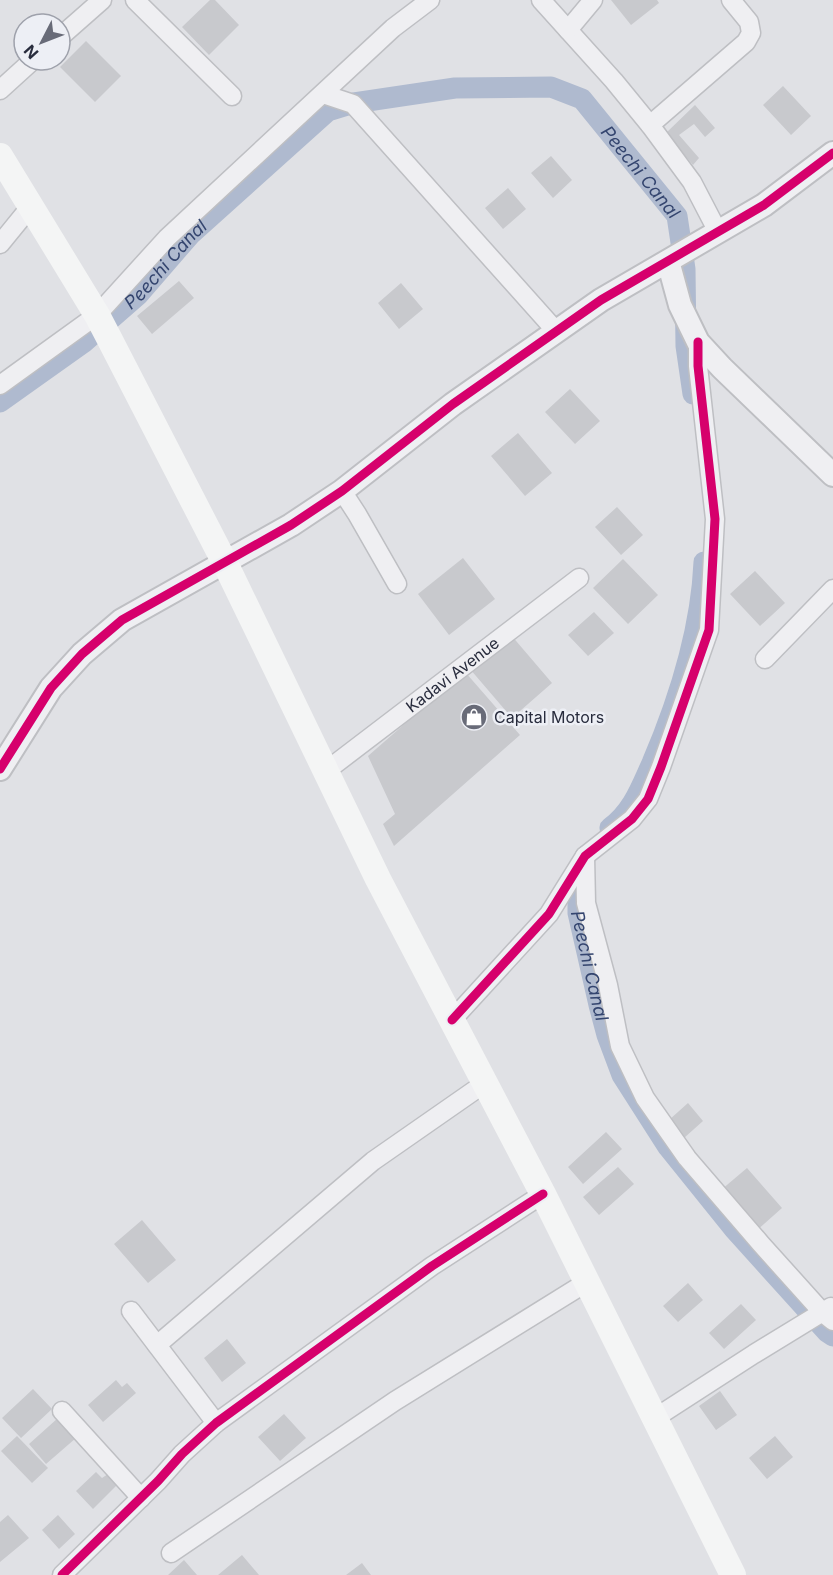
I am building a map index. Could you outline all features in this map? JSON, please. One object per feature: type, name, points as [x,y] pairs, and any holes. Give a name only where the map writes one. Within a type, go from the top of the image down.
[{"type":"main road","points":[[0,156],[102,324],[225,563],[378,879],[543,1194],[733,1575]]},
{"type":"street","points":[[72,26],[102,0]]},
{"type":"street","points":[[135,0],[232,96]]},
{"type":"street","points":[[0,384],[102,324],[167,238],[393,28],[430,0]]},
{"type":"street","points":[[541,0],[650,125],[692,182],[718,232]]},
{"type":"street","points":[[568,30],[593,0]]},
{"type":"street","points":[[650,125],[746,42],[751,33],[749,22],[731,0]]},
{"type":"street","points":[[0,90],[20,72]]},
{"type":"street","points":[[322,94],[353,104],[556,331]]},
{"type":"street","points":[[0,770],[51,688],[82,654],[122,620],[291,525],[342,491],[453,404],[601,300],[764,205],[833,153]]},
{"type":"street","points":[[0,244],[31,206]]},
{"type":"street","points":[[670,260],[680,305],[694,335],[722,368],[833,475]]},
{"type":"street","points":[[452,1020],[549,914],[585,856],[632,819],[648,799],[709,630],[715,519],[694,335]]},
{"type":"street","points":[[342,491],[397,584]]},
{"type":"street","name":"Kadavi Avenue","points":[[326,771],[579,578]]},
{"type":"street","points":[[765,659],[833,590]]},
{"type":"street","points":[[585,856],[586,903],[608,985],[620,1046],[645,1098],[687,1158],[761,1244],[830,1313],[803,1325],[754,1354],[655,1418]]},
{"type":"street","points":[[157,1345],[373,1161],[485,1083]]},
{"type":"street","points":[[62,1575],[110,1530],[182,1454],[216,1423],[432,1266],[543,1194]]},
{"type":"street","points":[[171,1553],[395,1401],[587,1282]]},
{"type":"street","points":[[131,1311],[216,1423]]},
{"type":"street","points":[[63,1411],[141,1498]]},
{"type":"building","points":[[210,0],[215,0],[239,25],[209,55],[182,27]]},
{"type":"building","points":[[611,0],[657,0],[659,3],[631,25]]},
{"type":"building","points":[[86,41],[121,76],[95,102],[65,72],[72,72],[72,55]]},
{"type":"building","points":[[783,86],[811,116],[791,135],[763,105]]},
{"type":"building","points":[[695,105],[715,128],[705,137],[694,124],[679,135],[699,158],[693,165],[666,133]]},
{"type":"building","points":[[551,156],[572,180],[553,198],[531,173]]},
{"type":"building","points":[[508,188],[526,209],[503,229],[485,208]]},
{"type":"building","points":[[179,281],[194,298],[152,334],[137,316]]},
{"type":"building","points":[[401,283],[423,309],[399,329],[378,303]]},
{"type":"building","points":[[570,389],[600,421],[575,444],[545,412]]},
{"type":"building","points":[[518,433],[552,473],[525,496],[491,456]]},
{"type":"building","points":[[617,507],[643,535],[621,555],[595,527]]},
{"type":"building","points":[[463,558],[495,599],[449,635],[418,594]]},
{"type":"building","points":[[623,559],[658,595],[628,624],[593,588]]},
{"type":"building","points":[[755,571],[785,603],[760,626],[730,594]]},
{"type":"building","points":[[594,612],[614,633],[588,656],[568,635]]},
{"type":"building","points":[[511,635],[552,683],[512,718],[470,669]]},
{"type":"building","points":[[466,673],[520,735],[394,846],[383,824],[395,814],[368,756]]},
{"type":"building","points":[[688,1103],[703,1121],[684,1138],[669,1120]]},
{"type":"building","points":[[606,1132],[622,1149],[583,1184],[568,1167]]},
{"type":"building","points":[[618,1167],[634,1184],[599,1215],[583,1197]]},
{"type":"building","points":[[747,1168],[782,1208],[756,1231],[721,1190]]},
{"type":"building","points":[[142,1220],[176,1260],[148,1283],[114,1244]]},
{"type":"building","points":[[688,1283],[703,1300],[678,1322],[663,1306]]},
{"type":"building","points":[[741,1304],[756,1320],[724,1349],[709,1333]]},
{"type":"building","points":[[227,1339],[246,1363],[222,1382],[204,1358]]},
{"type":"building","points":[[116,1380],[122,1387],[127,1383],[136,1393],[103,1422],[88,1405]]},
{"type":"building","points":[[33,1389],[52,1409],[21,1438],[2,1418]]},
{"type":"building","points":[[720,1391],[737,1415],[716,1430],[699,1406]]},
{"type":"building","points":[[284,1414],[306,1438],[280,1461],[258,1437]]},
{"type":"building","points":[[58,1418],[76,1438],[46,1464],[29,1444]]},
{"type":"building","points":[[17,1436],[48,1468],[32,1483],[1,1451]]},
{"type":"building","points":[[775,1436],[793,1457],[767,1479],[749,1458]]},
{"type":"building","points":[[96,1472],[102,1478],[111,1472],[120,1482],[93,1509],[76,1491]]},
{"type":"building","points":[[8,1515],[29,1538],[0,1562],[0,1522]]},
{"type":"building","points":[[58,1515],[75,1534],[59,1549],[42,1530]]},
{"type":"building","points":[[242,1555],[259,1575],[218,1575]]},
{"type":"building","points":[[184,1560],[197,1575],[168,1575]]},
{"type":"building","points":[[362,1563],[371,1575],[346,1575]]},
{"type":"waterway","name":"Peechi Canal","points":[[0,402],[83,343],[138,295],[190,235],[328,111],[354,103],[455,88],[551,87],[582,99],[677,216],[685,269],[686,346],[693,394]]},
{"type":"waterway","name":"Peechi Canal","points":[[610,828],[625,814],[636,798],[680,690],[698,614],[704,562]]},
{"type":"waterway","name":"Peechi Canal","points":[[578,883],[578,913],[599,1005],[622,1075],[668,1147],[734,1229],[833,1336]]},
{"type":"cycle path","points":[[0,769],[51,688],[82,654],[122,620],[291,525],[342,491],[453,404],[601,300],[764,205],[833,153]]},
{"type":"cycle path","points":[[452,1020],[549,914],[585,856],[632,819],[648,799],[661,767],[709,630],[715,519],[698,366],[698,342]]},
{"type":"cycle path","points":[[62,1575],[158,1481],[182,1454],[216,1423],[432,1266],[543,1194]]},
{"type":"place","name":"Capital Motors","points":[[474,717]]}]
